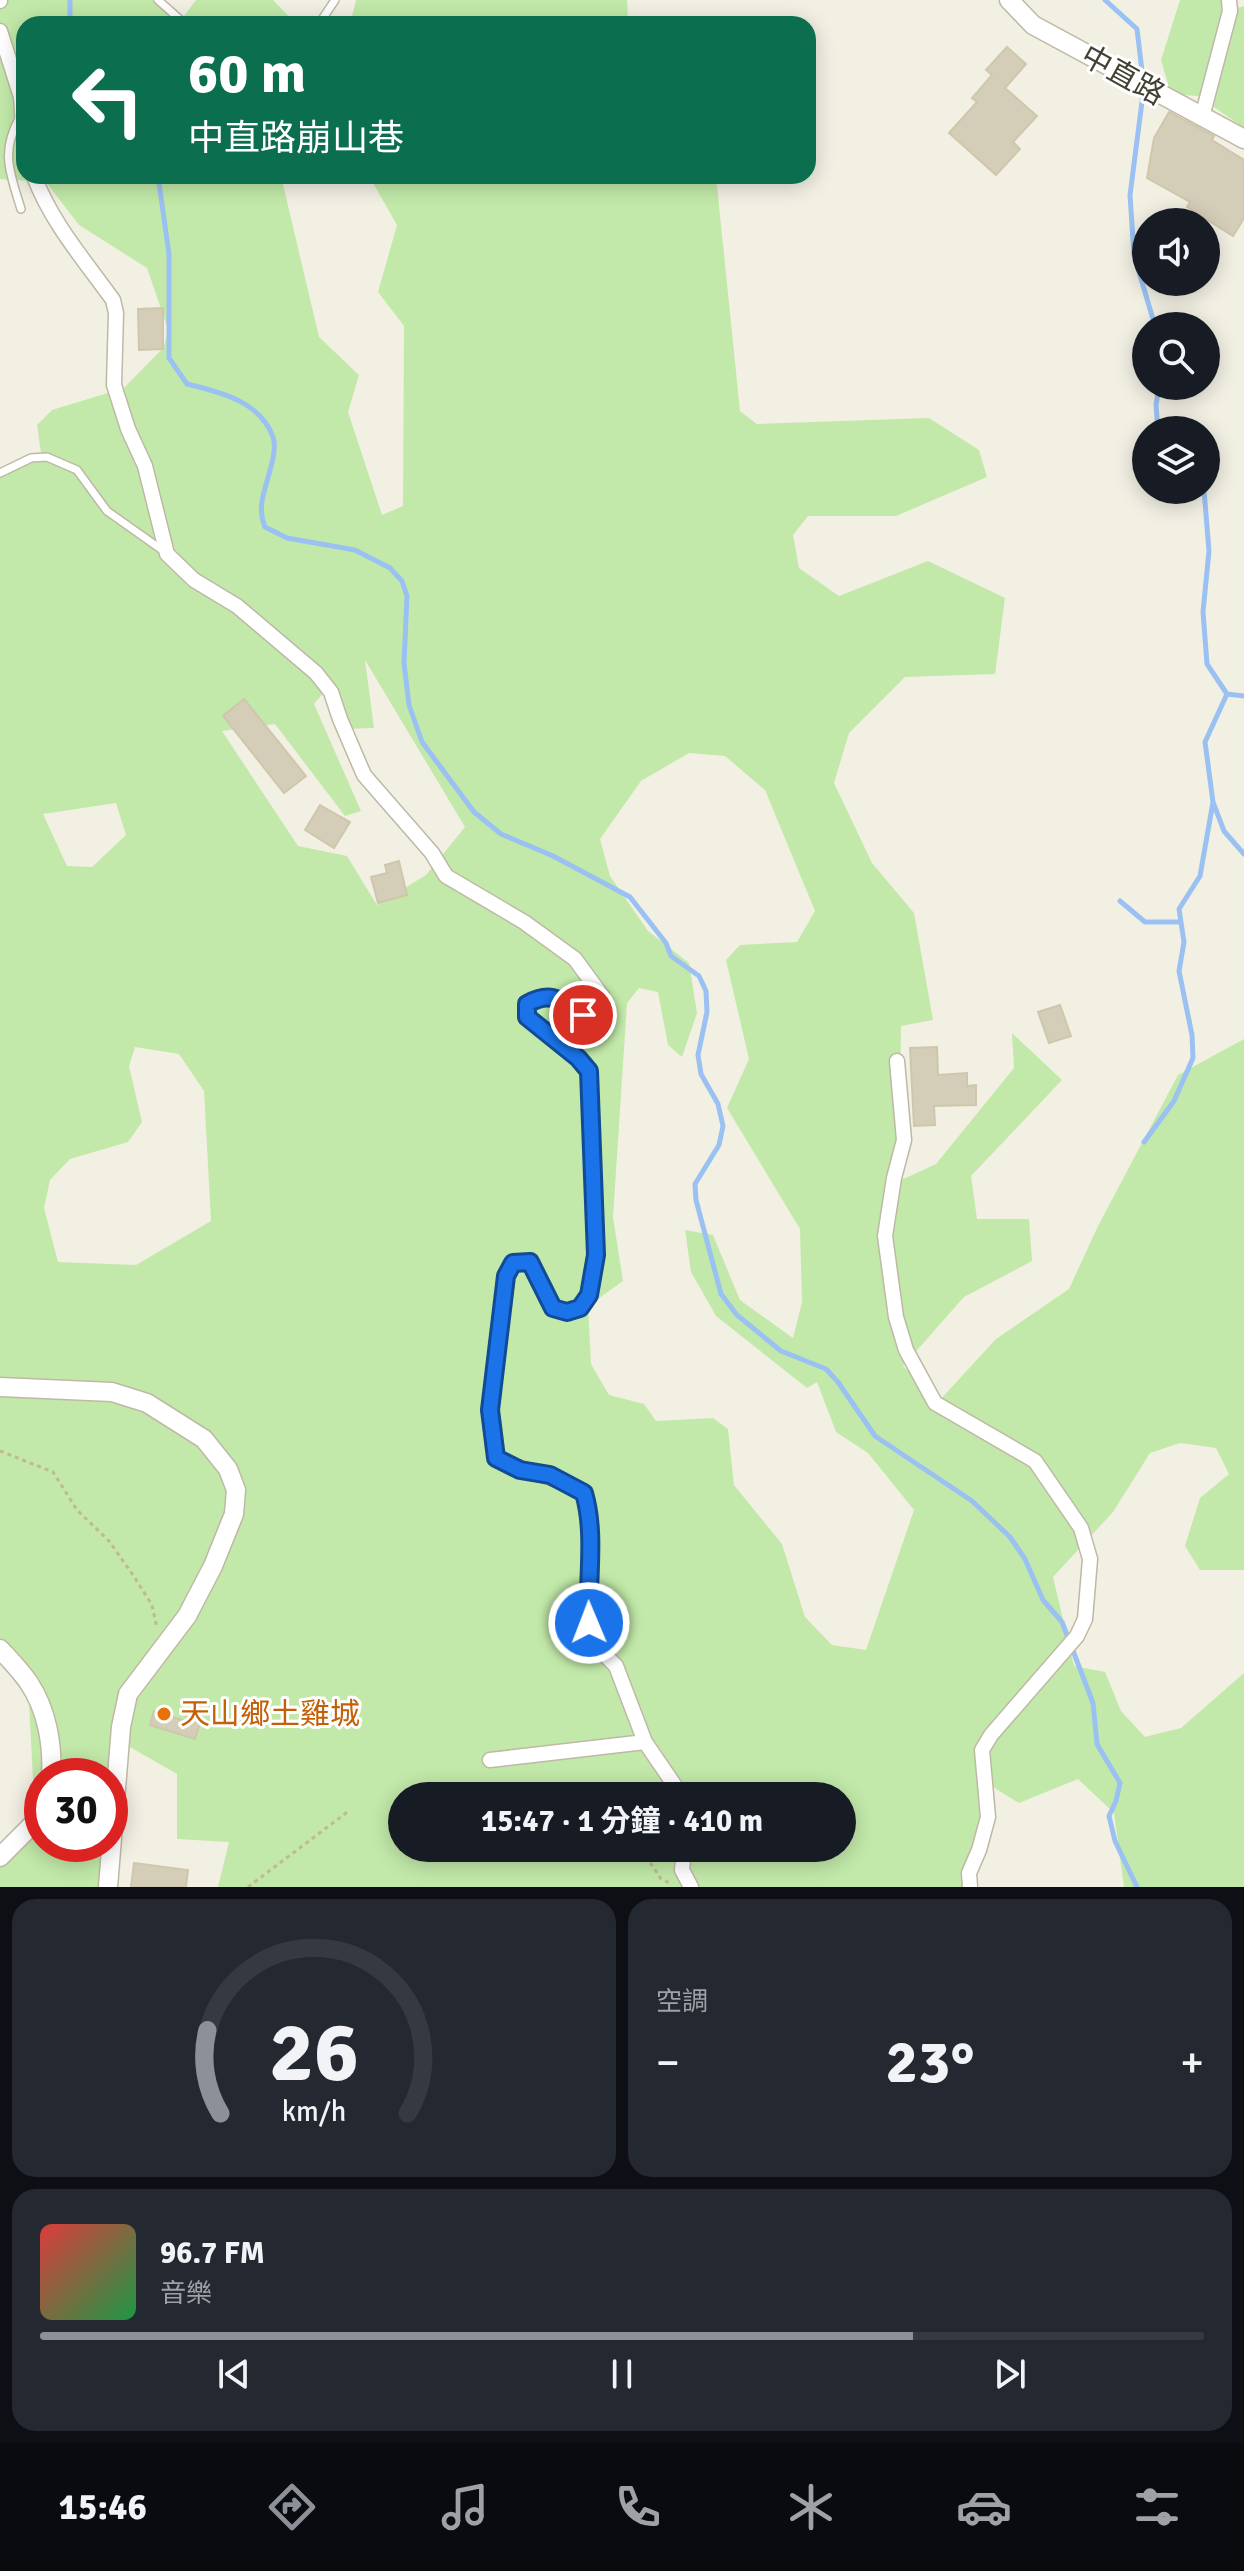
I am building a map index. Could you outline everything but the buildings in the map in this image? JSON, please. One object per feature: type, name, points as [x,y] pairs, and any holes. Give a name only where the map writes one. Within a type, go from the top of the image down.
[{"type":"street","name":"中直路","points":[[1009,0],[1033,25],[1244,139]]},
{"type":"street","points":[[1202,117],[1230,11],[1229,0]]},
{"type":"street","points":[[0,31],[16,81]]},
{"type":"street","points":[[37,184],[61,228],[113,300],[116,313],[114,385],[128,429],[145,466],[167,554],[194,580],[237,606],[316,673],[331,692],[364,775],[432,853],[446,876],[524,922],[575,959],[602,996],[605,1009],[594,1016],[583,1015],[555,997],[540,996],[527,1004],[527,1017],[578,1058],[589,1071],[596,1255],[589,1295],[580,1308],[567,1312],[553,1308],[530,1262],[513,1263],[506,1276],[490,1410],[496,1458],[520,1470],[550,1475],[584,1493],[588,1507],[590,1551],[589,1623],[594,1644],[616,1666],[645,1742],[672,1782]]},
{"type":"street","points":[[897,1061],[904,1140],[894,1178],[885,1236],[896,1317],[906,1350],[935,1403],[1035,1461],[1081,1528],[1090,1559],[1085,1619],[1077,1636],[991,1735],[982,1750],[988,1817],[969,1873],[970,1887]]},
{"type":"street","points":[[0,1387],[112,1392],[147,1403],[204,1439],[228,1469],[236,1490],[234,1514],[213,1566],[187,1616],[128,1694],[121,1727],[108,1887]]},
{"type":"street","points":[[0,1649],[30,1684],[44,1715],[52,1758]]},
{"type":"street","points":[[490,1760],[645,1742]]},
{"type":"street","points":[[0,1857],[24,1833]]},
{"type":"street","points":[[683,1862],[682,1870],[691,1887]]},
{"type":"lane","points":[[158,0],[176,16]]},
{"type":"lane","points":[[16,126],[7,143],[6,159],[21,209]]},
{"type":"lane","points":[[0,473],[31,458],[47,457],[77,470],[107,511],[167,554]]},
{"type":"path","points":[[0,1451],[53,1472],[77,1510],[109,1541],[152,1605],[163,1651]]},
{"type":"path","points":[[248,1887],[350,1810]]},
{"type":"path","points":[[650,1862],[661,1879],[678,1887]]},
{"type":"green space","points":[[0,0],[158,0],[176,16],[16,16],[16,180],[0,179]]},
{"type":"green space","points":[[196,0],[273,0],[288,16],[184,16]]},
{"type":"green space","points":[[356,0],[627,0],[628,16],[352,16]]},
{"type":"green space","points":[[1180,0],[1233,0],[1234,9],[1244,6],[1244,128],[1198,96],[1171,94],[1161,60]]},
{"type":"green space","points":[[48,184],[283,184],[319,337],[359,375],[348,412],[382,515],[403,506],[404,326],[378,292],[397,225],[374,184],[717,184],[740,411],[757,424],[929,418],[979,450],[987,477],[896,516],[808,516],[793,535],[799,568],[839,596],[928,561],[1005,598],[995,674],[905,677],[849,733],[834,783],[872,863],[914,913],[933,1020],[901,1026],[899,1181],[936,1164],[1014,1068],[1012,1033],[1062,1080],[971,1176],[977,1219],[1029,1219],[1032,1261],[964,1297],[903,1366],[938,1402],[996,1339],[1069,1289],[1098,1226],[1178,1075],[1244,1039],[1244,1570],[1200,1570],[1185,1546],[1200,1498],[1229,1474],[1216,1448],[1180,1443],[1150,1453],[1113,1512],[1053,1577],[1074,1666],[1105,1672],[1121,1711],[1145,1737],[1181,1728],[1244,1673],[1244,1887],[1124,1887],[1114,1813],[1078,1779],[1019,1803],[988,1784],[974,1887],[218,1887],[229,1842],[177,1839],[177,1774],[123,1743],[117,1758],[32,1758],[29,1702],[0,1660],[0,475],[41,453],[37,425],[52,410],[124,388],[164,347],[168,329],[147,268],[79,225]],"holes":[[[365,660],[465,827],[426,875],[377,905],[347,856],[298,846],[222,731],[275,724],[345,816],[361,811],[314,704],[324,692],[344,729],[374,728]],[[689,753],[725,756],[765,790],[815,911],[797,942],[740,945],[726,960],[749,1059],[727,1108],[800,1229],[802,1302],[793,1338],[740,1300],[713,1235],[685,1230],[691,1272],[716,1316],[807,1388],[817,1382],[836,1432],[868,1453],[914,1510],[866,1650],[832,1645],[805,1617],[782,1544],[734,1485],[728,1429],[713,1418],[656,1421],[644,1404],[609,1395],[591,1364],[588,1306],[623,1281],[613,1217],[627,1003],[639,988],[658,992],[668,1045],[682,1057],[697,1013],[689,963],[648,931],[610,876],[600,839],[641,781]],[[116,803],[126,835],[92,867],[67,866],[43,814]],[[135,1047],[179,1054],[204,1091],[211,1221],[136,1265],[58,1262],[44,1208],[50,1180],[70,1159],[128,1142],[142,1122],[129,1066]]]},
{"type":"green space","points":[[24,1822],[24,1862],[109,1862],[112,1887],[0,1887],[0,1846]]},
{"type":"waterway","points":[[70,0],[70,16]]},
{"type":"waterway","points":[[1105,0],[1137,29],[1142,71]]},
{"type":"waterway","points":[[1143,94],[1130,195],[1134,255],[1151,312]]},
{"type":"waterway","points":[[159,184],[169,254],[169,358],[187,384],[238,400],[267,425],[274,446],[262,500],[265,527],[287,538],[355,550],[390,568],[402,581],[407,596],[404,663],[409,705],[422,742],[474,812],[501,834],[553,856],[630,897],[666,943],[671,956],[699,976],[706,991],[707,1012],[698,1055],[701,1074],[718,1104],[723,1126],[719,1145],[695,1184],[696,1200],[721,1294],[737,1315],[781,1351],[826,1369],[875,1436],[972,1501],[1010,1537],[1025,1559],[1043,1600],[1062,1622],[1093,1703],[1097,1744],[1120,1783],[1109,1816],[1115,1841],[1137,1887]]},
{"type":"waterway","points":[[1157,400],[1157,416]]},
{"type":"waterway","points":[[1205,504],[1209,551],[1203,612],[1207,664],[1227,694],[1244,696]]},
{"type":"waterway","points":[[1227,694],[1205,742],[1213,802],[1224,831],[1244,854]]},
{"type":"waterway","points":[[1144,1142],[1174,1101],[1193,1058],[1192,1035],[1179,971],[1184,942],[1179,909],[1200,876],[1213,802]]},
{"type":"waterway","points":[[1120,901],[1145,922],[1181,922]]},
{"type":"place","name":"天山鄉土雞城","points":[[164,1714]]},
{"type":"route","points":[[583,1015],[555,997],[540,996],[527,1004],[527,1017],[578,1058],[589,1071],[596,1255],[589,1295],[580,1308],[567,1312],[553,1308],[530,1262],[513,1263],[506,1276],[490,1410],[496,1458],[520,1470],[550,1475],[584,1493],[588,1507],[590,1551],[589,1623]]}]
